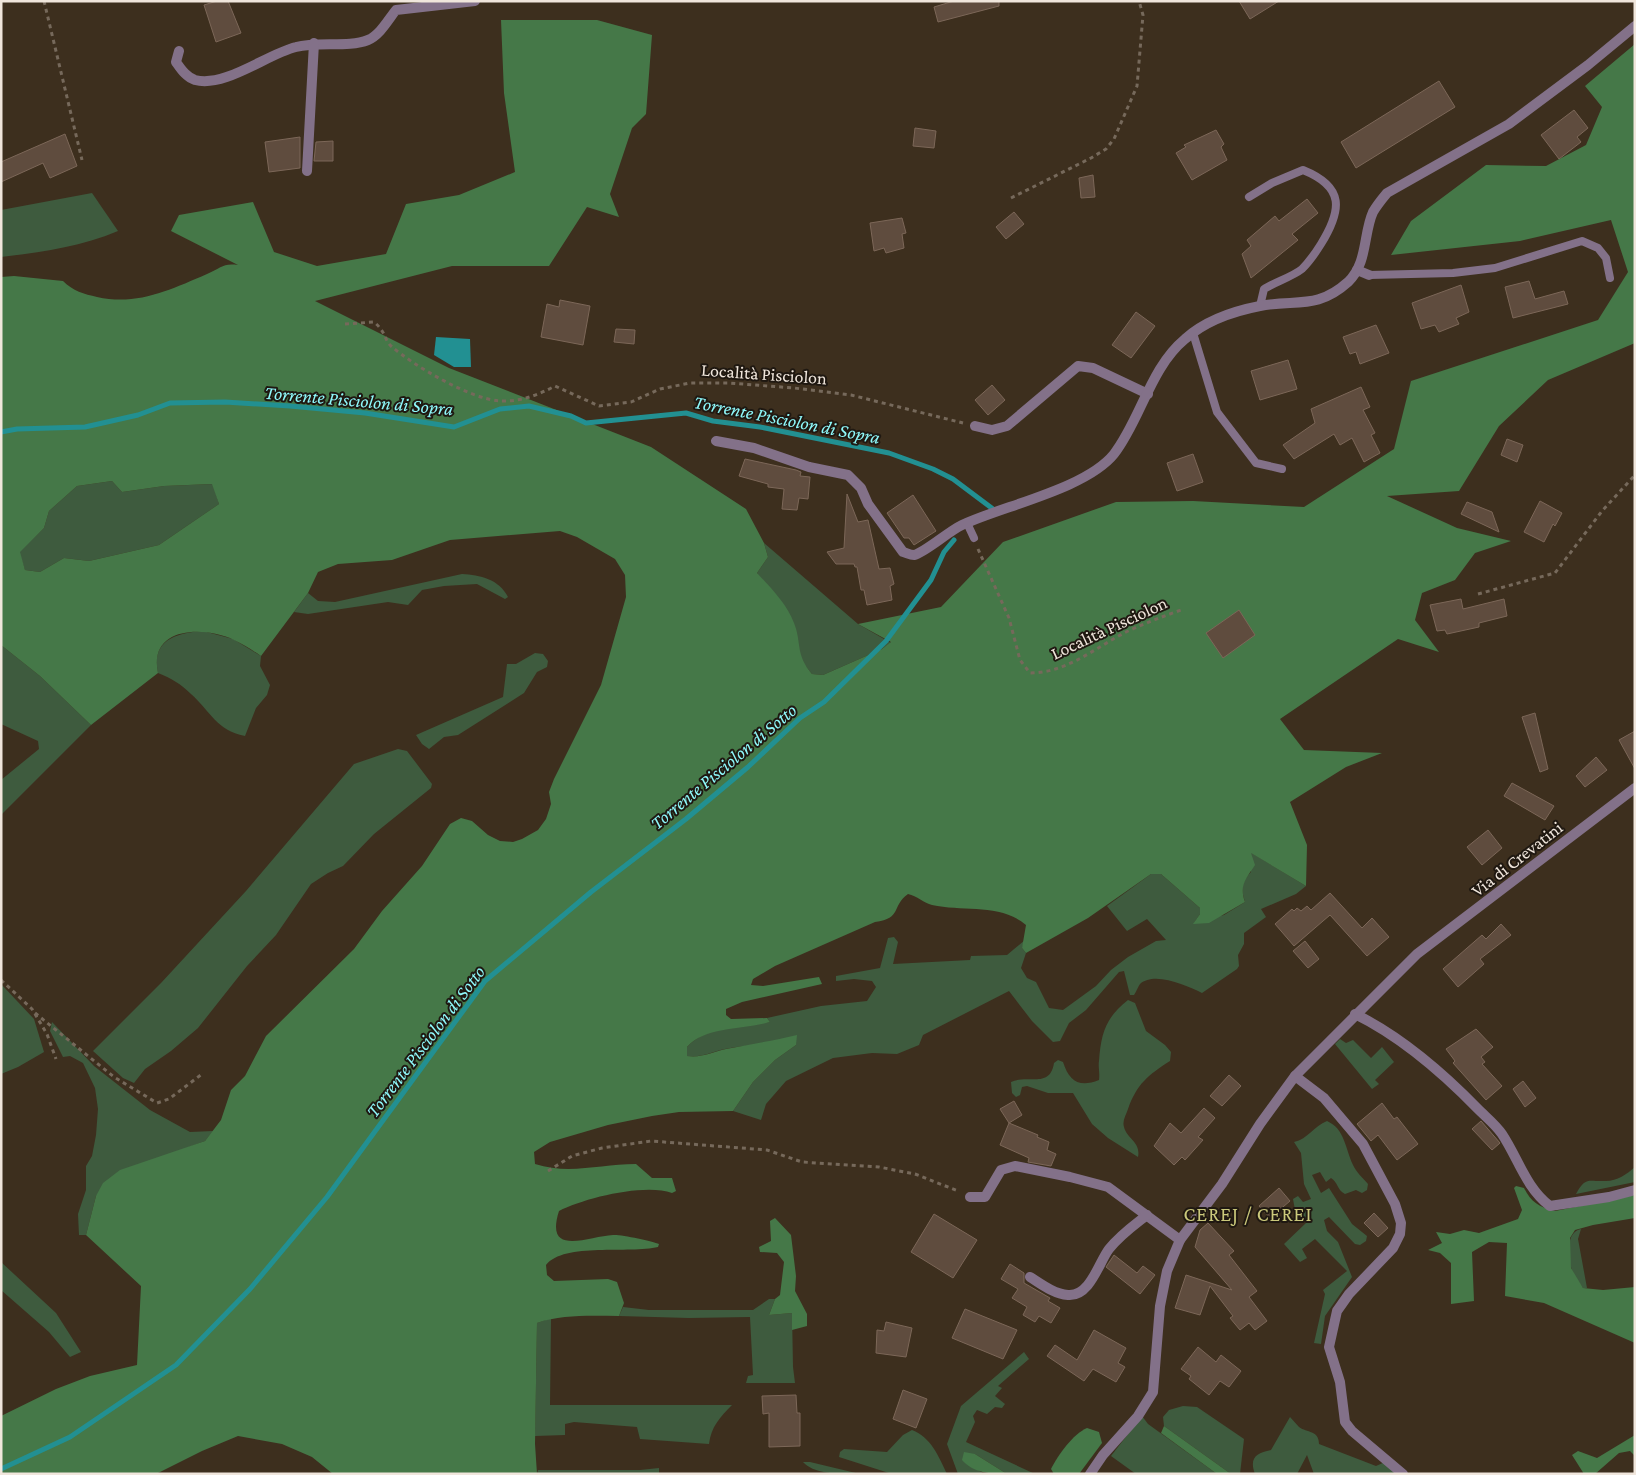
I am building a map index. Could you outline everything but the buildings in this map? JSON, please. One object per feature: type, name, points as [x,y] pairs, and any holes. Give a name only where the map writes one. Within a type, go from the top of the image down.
[{"type":"street","points":[[179,51],[176,62],[184,74],[195,80],[212,80],[234,74],[294,47],[314,43],[365,41],[374,37],[396,10],[475,1]]},
{"type":"street","points":[[716,441],[754,448],[809,467],[848,475],[861,488],[868,504],[903,552],[912,555],[920,553],[949,531],[1036,498],[1100,468],[1114,455],[1132,427],[1164,364],[1184,339],[1214,320],[1260,306],[1303,303],[1330,296],[1362,272],[1373,212],[1387,194],[1509,124],[1588,65],[1635,26]]},
{"type":"street","points":[[307,170],[314,43]]},
{"type":"street","points":[[975,426],[992,430],[1007,426],[1078,366],[1093,368],[1148,394]]},
{"type":"street","name":"Via di Crevatini","points":[[1090,1474],[1103,1455],[1138,1416],[1153,1392],[1160,1306],[1167,1271],[1180,1240],[1222,1184],[1260,1124],[1295,1076],[1417,954],[1635,788]]},
{"type":"street","points":[[1356,1014],[1378,1025],[1407,1045],[1470,1100],[1501,1132],[1537,1196],[1550,1206],[1609,1197],[1635,1190]]},
{"type":"street","points":[[1295,1076],[1324,1098],[1363,1144],[1395,1204],[1401,1223],[1400,1234],[1393,1248],[1349,1294],[1337,1311],[1330,1332],[1329,1347],[1340,1382],[1345,1422],[1352,1431],[1404,1474]]},
{"type":"street","points":[[970,1197],[985,1197],[1001,1170],[1015,1166],[1070,1177],[1108,1187],[1180,1240]]},
{"type":"street","points":[[1030,1277],[1052,1290],[1069,1295],[1082,1290],[1108,1250],[1124,1232],[1147,1215]]},
{"type":"lane","points":[[1249,197],[1272,183],[1303,170],[1314,174],[1330,188],[1337,204],[1334,222],[1302,269],[1264,288],[1260,306]]},
{"type":"lane","points":[[1362,272],[1453,273],[1495,268],[1582,241],[1598,248],[1606,258],[1610,278]]},
{"type":"lane","points":[[1193,334],[1217,412],[1256,463],[1282,469]]},
{"type":"lane","points":[[967,523],[974,538]]},
{"type":"path","points":[[44,1],[82,160]]},
{"type":"path","points":[[1011,198],[1091,158],[1106,148],[1114,139],[1137,86],[1143,15],[1139,1]]},
{"type":"path","name":"Località Pisciolon","points":[[345,324],[374,322],[383,329],[390,344],[418,366],[467,392],[500,401],[531,398],[555,386],[599,406],[631,402],[660,389],[690,383],[729,383],[852,395],[975,426]]},
{"type":"path","points":[[1478,594],[1555,573],[1602,511],[1635,475]]},
{"type":"path","name":"Località Pisciolon","points":[[974,538],[1009,618],[1020,660],[1030,673],[1045,673],[1066,666],[1125,633],[1184,608]]},
{"type":"path","points":[[1,980],[34,1013],[114,1077],[157,1103],[169,1099],[202,1074]]},
{"type":"path","points":[[34,1013],[47,1034],[56,1059]]},
{"type":"path","points":[[548,1171],[572,1156],[602,1148],[651,1141],[767,1150],[802,1162],[878,1167],[915,1174],[970,1197]]},
{"type":"green space","points":[[501,20],[597,20],[652,35],[646,114],[632,128],[610,194],[619,217],[587,207],[549,266],[452,266],[315,301],[449,368],[651,447],[746,509],[764,543],[768,557],[757,573],[778,596],[791,616],[803,660],[812,674],[823,675],[882,649],[891,642],[858,624],[941,607],[1003,542],[1116,502],[1193,501],[1304,507],[1394,449],[1411,381],[1598,320],[1628,272],[1611,220],[1520,241],[1391,255],[1411,221],[1486,165],[1546,166],[1586,145],[1602,107],[1585,86],[1635,44],[1635,343],[1548,380],[1499,426],[1459,491],[1387,496],[1457,528],[1511,541],[1475,553],[1455,580],[1422,593],[1415,620],[1439,652],[1398,639],[1280,719],[1304,750],[1382,753],[1346,767],[1290,802],[1307,845],[1306,886],[1251,853],[1255,865],[1246,878],[1243,887],[1245,902],[1209,923],[1193,924],[1200,914],[1200,908],[1161,874],[1151,874],[1088,918],[1026,953],[1022,948],[1026,925],[1016,918],[981,909],[932,905],[908,894],[903,898],[890,918],[875,922],[775,966],[753,979],[751,985],[763,986],[819,977],[822,984],[742,1002],[726,1009],[726,1015],[731,1019],[767,1018],[770,1022],[704,1035],[687,1047],[687,1056],[697,1056],[797,1035],[796,1045],[775,1060],[753,1082],[733,1111],[679,1112],[608,1125],[550,1142],[534,1152],[535,1164],[560,1169],[636,1164],[652,1178],[672,1178],[676,1191],[672,1193],[660,1190],[646,1190],[615,1193],[583,1201],[559,1211],[556,1226],[558,1235],[563,1240],[571,1241],[616,1235],[659,1244],[658,1247],[646,1249],[567,1253],[555,1258],[546,1265],[547,1275],[554,1281],[608,1279],[617,1282],[624,1303],[619,1316],[567,1317],[537,1323],[535,1444],[537,1474],[333,1474],[312,1457],[282,1444],[238,1436],[202,1451],[156,1474],[1,1474],[1,1416],[56,1389],[90,1376],[137,1365],[141,1286],[86,1235],[96,1196],[103,1183],[120,1170],[205,1141],[221,1120],[231,1090],[245,1076],[266,1036],[354,949],[382,911],[422,866],[450,824],[461,818],[472,821],[488,835],[500,841],[513,842],[538,830],[546,819],[551,804],[549,792],[554,779],[601,685],[626,597],[625,575],[615,559],[577,537],[560,531],[450,540],[392,560],[338,564],[318,572],[308,593],[261,656],[244,645],[222,635],[195,632],[170,638],[162,646],[157,658],[158,673],[91,725],[40,676],[1,645],[1,277],[14,276],[63,281],[75,290],[83,293],[112,299],[140,298],[153,295],[180,286],[225,265],[238,265],[171,231],[179,215],[253,202],[274,252],[317,266],[386,254],[406,204],[459,195],[515,172],[504,93]],"holes":[[[112,481],[122,492],[164,486],[212,484],[219,504],[159,545],[89,561],[64,558],[40,572],[25,570],[20,552],[44,528],[49,511],[77,486]]]},
{"type":"green space","points":[[92,193],[118,231],[75,245],[1,257],[1,210]]},
{"type":"green space","points":[[112,481],[122,492],[164,486],[213,484],[219,504],[159,545],[89,561],[64,558],[40,572],[25,570],[19,552],[44,528],[49,511],[77,486]]},
{"type":"green space","points":[[764,543],[858,624],[891,643],[882,649],[823,675],[812,674],[802,662],[798,645],[757,573],[768,557]]},
{"type":"green space","points":[[462,574],[476,575],[494,582],[500,586],[508,597],[505,599],[477,584],[444,586],[422,590],[408,605],[388,602],[308,614],[294,612],[308,593],[318,601],[335,602]]},
{"type":"green space","points":[[203,631],[233,639],[261,656],[260,666],[270,685],[267,695],[256,708],[245,736],[220,725],[183,687],[172,679],[158,673],[158,653],[168,640],[175,636]]},
{"type":"green space","points":[[1,645],[40,676],[91,725],[1,815],[1,780],[39,749],[38,741],[1,724]]},
{"type":"green space","points":[[535,653],[543,654],[548,661],[547,667],[537,672],[524,693],[458,735],[444,737],[429,749],[422,744],[416,735],[503,697],[507,664],[516,664]]},
{"type":"green space","points":[[398,749],[407,751],[432,784],[431,788],[374,834],[343,866],[311,884],[276,935],[247,966],[198,1028],[171,1051],[145,1069],[134,1083],[123,1078],[93,1051],[161,983],[246,891],[354,764]]},
{"type":"green space","points":[[1250,852],[1306,886],[1296,894],[1261,909],[1266,917],[1244,933],[1244,944],[1238,955],[1239,966],[1237,969],[1202,993],[1171,981],[1154,979],[1146,980],[1140,984],[1134,995],[1130,995],[1124,971],[1119,972],[1086,1010],[1069,1023],[1060,1041],[1053,1042],[1032,1021],[1009,991],[923,1035],[919,1045],[897,1054],[872,1053],[833,1058],[786,1081],[766,1104],[761,1120],[733,1111],[753,1082],[775,1060],[796,1045],[743,1046],[687,1056],[687,1047],[695,1040],[714,1031],[770,1022],[767,1018],[821,1006],[867,1001],[876,987],[872,981],[854,979],[836,981],[836,976],[880,968],[888,938],[894,937],[898,942],[893,964],[970,960],[971,956],[1007,955],[1025,940],[1022,948],[1026,953],[1021,968],[1027,978],[1036,982],[1049,1008],[1063,1010],[1096,986],[1111,970],[1128,957],[1156,941],[1166,940],[1147,919],[1127,931],[1107,906],[1151,874],[1161,874],[1200,908],[1200,914],[1194,923],[1224,915],[1245,902],[1243,886],[1245,879],[1251,872]]},
{"type":"green space","points":[[1,984],[34,1019],[44,1052],[18,1067],[1,1074]]},
{"type":"green space","points":[[1128,1000],[1135,1003],[1146,1031],[1165,1045],[1171,1052],[1170,1061],[1149,1076],[1139,1087],[1131,1100],[1124,1118],[1124,1127],[1138,1148],[1138,1157],[1108,1138],[1092,1124],[1073,1093],[1048,1093],[1027,1086],[1022,1087],[1020,1095],[1016,1097],[1012,1093],[1011,1082],[1048,1076],[1052,1071],[1054,1063],[1058,1060],[1063,1062],[1068,1074],[1080,1083],[1099,1080],[1103,1034],[1114,1013]]},
{"type":"green space","points":[[52,1022],[94,1066],[150,1110],[190,1132],[213,1131],[205,1141],[173,1153],[96,1196],[86,1235],[79,1235],[78,1214],[86,1190],[86,1166],[92,1156],[96,1135],[98,1109],[95,1088],[83,1063],[70,1056],[63,1057],[50,1031]]},
{"type":"green space","points":[[1340,1039],[1346,1043],[1353,1040],[1371,1058],[1382,1047],[1394,1062],[1375,1080],[1379,1084],[1372,1089],[1335,1044]]},
{"type":"green space","points":[[1327,1121],[1333,1124],[1341,1134],[1354,1168],[1368,1184],[1367,1190],[1362,1193],[1356,1190],[1345,1194],[1331,1178],[1326,1182],[1320,1172],[1312,1175],[1321,1193],[1329,1188],[1352,1224],[1367,1236],[1366,1241],[1360,1245],[1355,1244],[1329,1217],[1324,1220],[1327,1231],[1338,1242],[1352,1277],[1325,1316],[1321,1344],[1314,1343],[1325,1294],[1323,1290],[1347,1271],[1315,1239],[1302,1249],[1307,1258],[1300,1262],[1284,1244],[1306,1223],[1295,1210],[1293,1199],[1298,1196],[1303,1202],[1311,1199],[1304,1184],[1301,1153],[1294,1142]]},
{"type":"green space","points":[[1635,1167],[1635,1182],[1576,1194],[1585,1182],[1614,1180],[1625,1175]]},
{"type":"green space","points":[[1516,1186],[1524,1188],[1536,1203],[1544,1208],[1555,1211],[1635,1195],[1635,1218],[1575,1230],[1570,1238],[1571,1268],[1583,1288],[1603,1290],[1635,1287],[1635,1343],[1544,1303],[1505,1296],[1507,1243],[1489,1242],[1472,1252],[1474,1301],[1451,1304],[1451,1263],[1440,1253],[1428,1250],[1442,1243],[1436,1232],[1450,1234],[1464,1230],[1479,1233],[1518,1219],[1522,1210],[1514,1188]]},
{"type":"green space","points":[[775,1218],[791,1235],[796,1276],[795,1291],[807,1314],[807,1326],[792,1330],[792,1313],[769,1315],[775,1299],[780,1295],[784,1262],[777,1253],[760,1252],[759,1247],[771,1241],[770,1221]]},
{"type":"green space","points":[[1581,1229],[1578,1239],[1587,1288],[1583,1288],[1574,1275],[1569,1256],[1570,1239],[1576,1231]]},
{"type":"green space","points":[[1,1262],[56,1313],[81,1352],[70,1357],[49,1332],[1,1290]]},
{"type":"green space","points":[[769,1299],[775,1299],[769,1315],[792,1313],[795,1383],[746,1383],[748,1376],[753,1375],[750,1317],[619,1316],[623,1307],[649,1310],[753,1310]]},
{"type":"green space","points":[[551,1318],[550,1405],[732,1405],[717,1423],[709,1444],[640,1439],[637,1427],[574,1422],[565,1424],[565,1435],[535,1436],[537,1323]]},
{"type":"green space","points":[[1024,1352],[1029,1359],[998,1386],[1002,1388],[995,1396],[1005,1404],[1002,1408],[995,1407],[987,1414],[977,1410],[973,1416],[975,1422],[966,1442],[1035,1474],[1007,1474],[975,1454],[977,1469],[984,1474],[958,1474],[947,1444],[961,1406]]},
{"type":"green space","points":[[1183,1406],[1197,1407],[1244,1439],[1240,1474],[1231,1474],[1164,1426],[1163,1417],[1169,1410]]},
{"type":"green space","points":[[1142,1416],[1148,1424],[1217,1474],[1136,1474],[1111,1456]]},
{"type":"green space","points":[[1290,1417],[1299,1427],[1315,1434],[1319,1444],[1376,1466],[1385,1462],[1399,1474],[1314,1474],[1307,1455],[1297,1474],[1255,1474],[1253,1460],[1261,1453],[1271,1450]]},
{"type":"green space","points":[[1164,1426],[1231,1474],[1217,1474],[1161,1433]]},
{"type":"green space","points":[[1087,1428],[1099,1432],[1102,1443],[1079,1474],[1054,1474],[1051,1469],[1062,1451],[1076,1435]]},
{"type":"green space","points":[[912,1430],[919,1433],[929,1443],[947,1474],[892,1474],[839,1457],[840,1452],[844,1449],[887,1452],[903,1435]]},
{"type":"green space","points":[[1635,1435],[1635,1456],[1630,1451],[1619,1453],[1595,1474],[1584,1474],[1572,1455],[1578,1451],[1597,1458]]},
{"type":"green space","points":[[964,1452],[975,1454],[1007,1474],[989,1473],[971,1468],[962,1460]]},
{"type":"green space","points":[[803,1462],[810,1462],[860,1474],[821,1472]]},
{"type":"green space","points":[[659,1468],[659,1474],[537,1474],[538,1470],[640,1470]]},
{"type":"water","points":[[436,337],[470,339],[471,367],[454,367],[434,355]]},
{"type":"waterway","name":"Torrente Pisciolon di Sopra","points":[[1,432],[17,429],[85,427],[138,415],[170,403],[225,402],[290,406],[365,413],[454,427],[500,409],[529,406],[571,416],[586,423],[686,413],[713,421],[760,427],[889,453],[933,469],[953,479],[993,509]]},
{"type":"waterway","name":"Torrente Pisciolon di Sotto","points":[[1,1469],[70,1437],[176,1365],[250,1289],[327,1197],[485,981],[591,892],[686,819],[748,767],[800,718],[824,702],[886,641],[931,580],[944,552],[954,540]]},
{"type":"district","name":"CEREJ / CEREI","points":[[1248,1214]]}]
